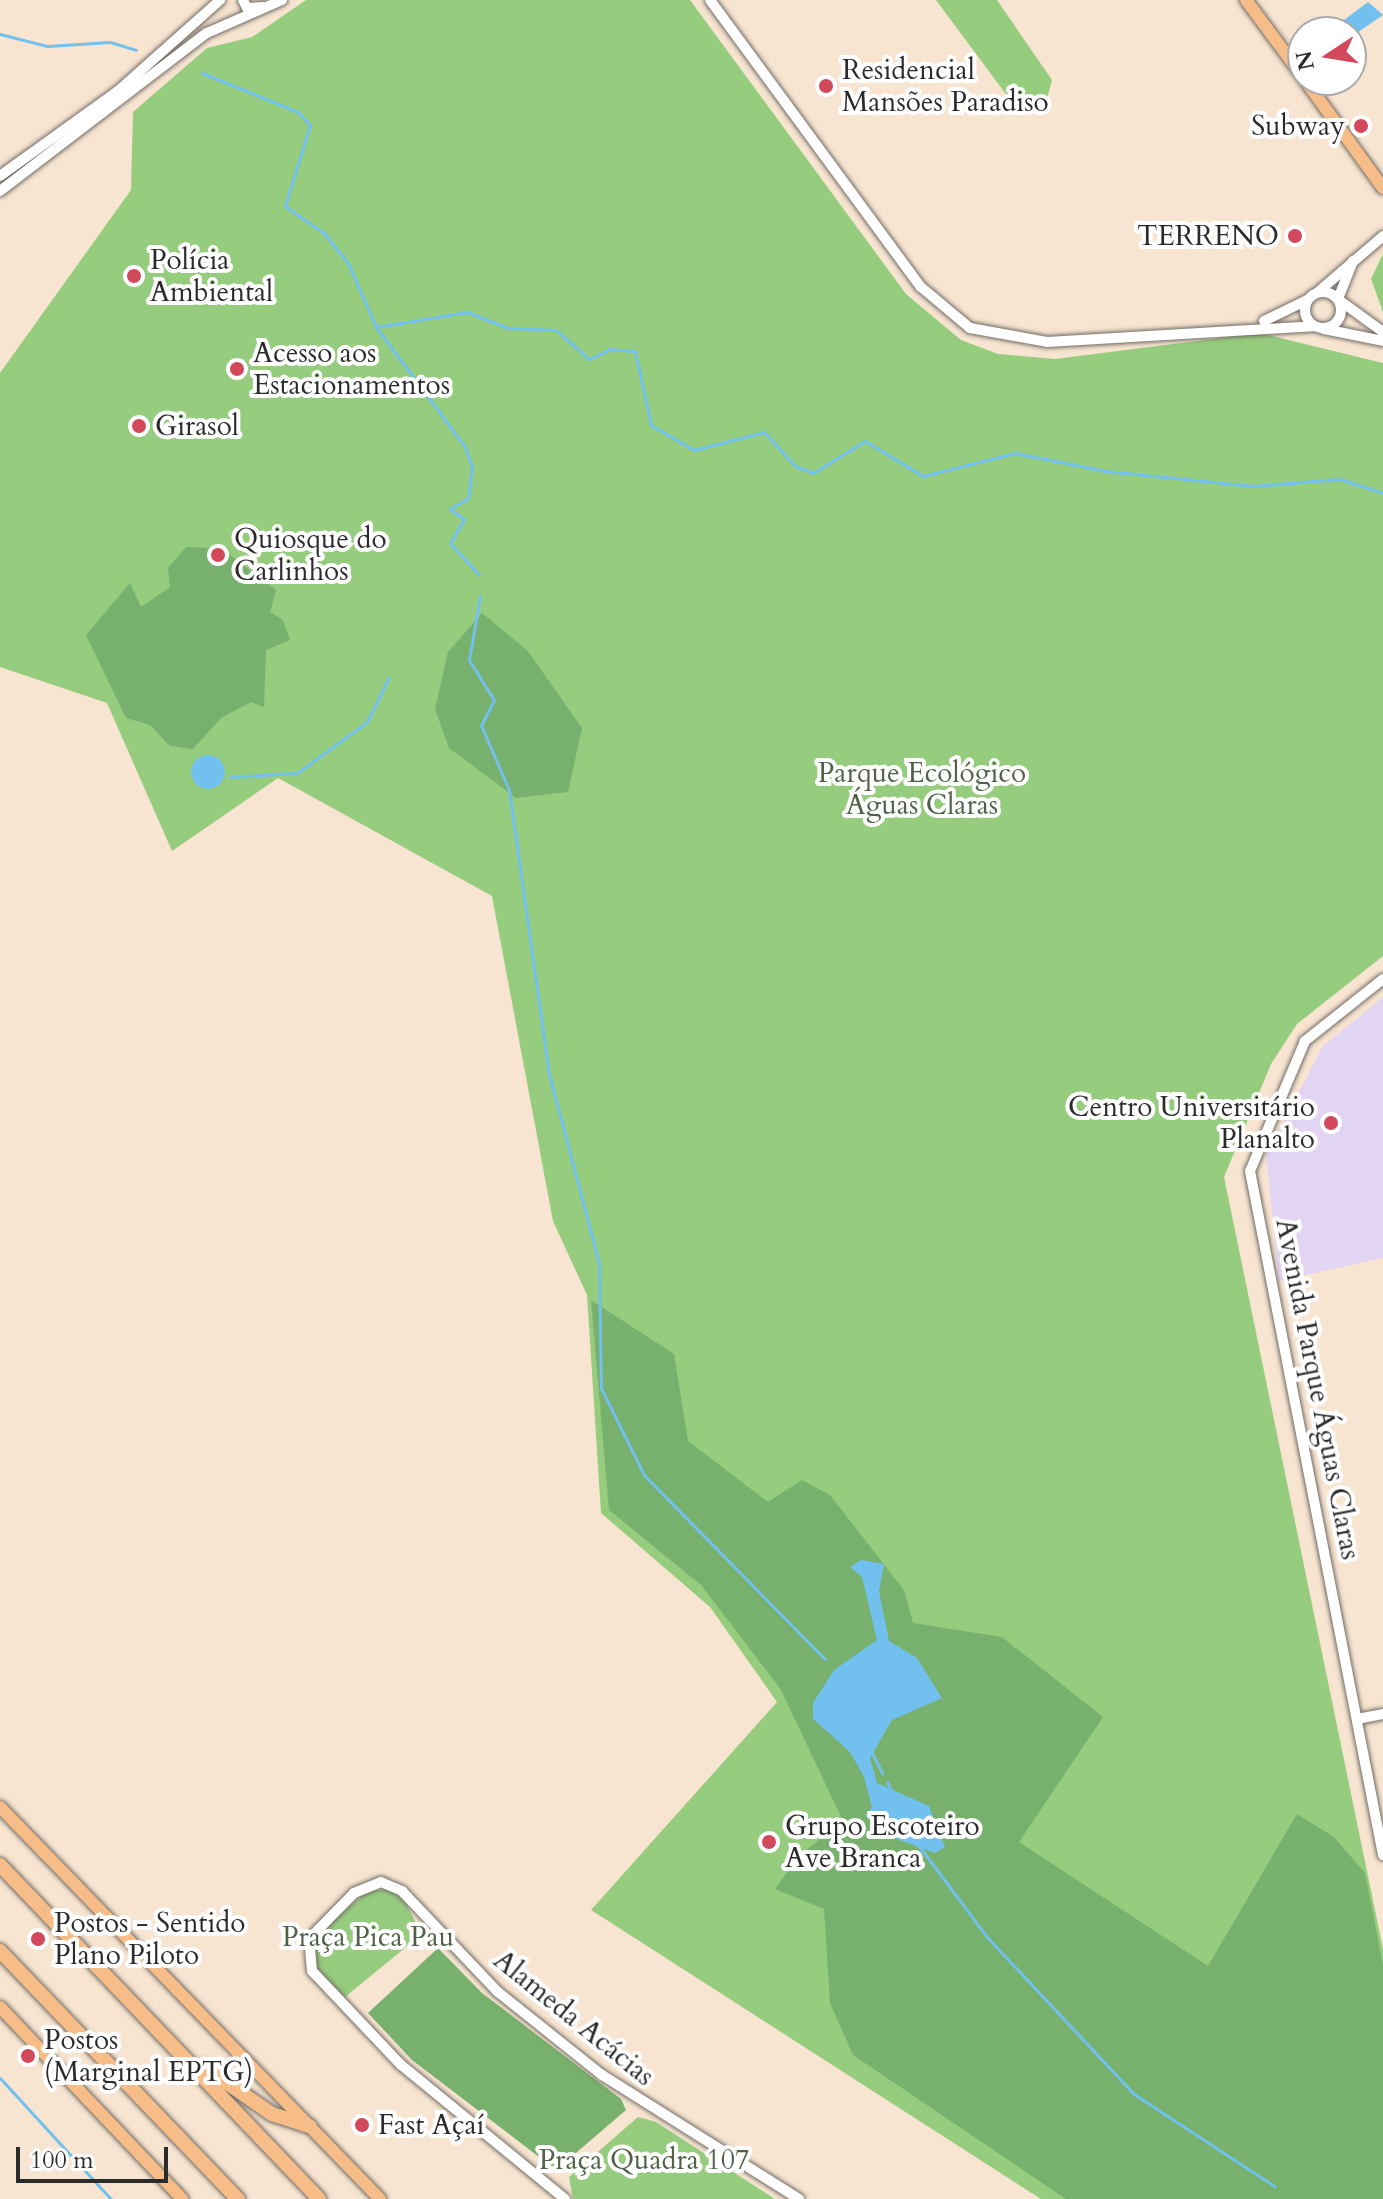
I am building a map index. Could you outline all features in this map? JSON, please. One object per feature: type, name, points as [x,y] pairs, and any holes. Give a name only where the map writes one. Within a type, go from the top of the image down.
[{"type":"highway","points":[[0,1865],[319,2199]]},
{"type":"highway","points":[[0,1951],[238,2199]]},
{"type":"highway","points":[[163,2035],[246,2100],[310,2126]]},
{"type":"main road","points":[[1246,0],[1287,56]]},
{"type":"main road","points":[[1316,96],[1383,188]]},
{"type":"main road","points":[[0,1807],[380,2199]]},
{"type":"main road","points":[[0,2007],[182,2199]]},
{"type":"street","points":[[0,176],[118,91],[220,0]]},
{"type":"street","points":[[243,0],[252,9],[280,0]]},
{"type":"street","points":[[0,191],[207,33],[248,18],[280,0]]},
{"type":"street","points":[[710,0],[921,287],[970,328],[1047,342],[1251,324],[1318,327],[1383,341]]},
{"type":"street","points":[[1251,324],[1312,296],[1383,236]]},
{"type":"street","points":[[1318,327],[1337,322],[1338,300],[1353,261]]},
{"type":"street","points":[[1312,296],[1338,300],[1383,332]]},
{"type":"street","points":[[1312,296],[1306,317],[1318,327]]},
{"type":"street","name":"Avenida Parque Águas Claras","points":[[1383,979],[1305,1041],[1250,1171],[1383,1855]]},
{"type":"street","points":[[1357,1719],[1383,1714]]},
{"type":"street","name":"Alameda Acácias","points":[[565,2199],[401,2065],[312,1971],[309,1939],[337,1908],[372,1883],[402,1891],[498,1992],[602,2075],[799,2199]]},
{"type":"shaded area","name":"Centro Universitário Planalto","points":[[1383,997],[1383,1258],[1279,1281],[1266,1154],[1323,1046]]},
{"type":"green space","name":"Parque Ecológico Águas Claras","points":[[306,0],[690,0],[906,294],[961,340],[998,354],[1055,359],[1260,333],[1383,363],[1383,956],[1297,1024],[1271,1064],[1224,1177],[1383,1949],[1383,2199],[1041,2199],[591,1910],[777,1702],[710,1607],[601,1513],[587,1295],[553,1221],[492,896],[278,778],[172,851],[107,703],[0,667],[0,373],[131,190],[133,112],[207,48],[252,37]]},
{"type":"green space","points":[[936,0],[997,0],[1052,80],[1045,106],[1022,108],[1008,97]]},
{"type":"green space","points":[[1383,254],[1383,312],[1371,279]]},
{"type":"green space","points":[[186,547],[221,548],[276,590],[270,612],[283,620],[290,640],[266,650],[264,707],[251,702],[221,718],[193,749],[170,746],[150,725],[126,718],[86,635],[130,583],[141,607],[170,587],[168,568]]},
{"type":"green space","points":[[482,613],[527,650],[582,728],[568,792],[516,798],[449,748],[435,709],[448,652]]},
{"type":"green space","points":[[591,1300],[674,1354],[688,1441],[768,1502],[802,1480],[830,1495],[904,1590],[913,1623],[1002,1637],[1103,1717],[1019,1842],[1208,1966],[1297,1814],[1334,1837],[1365,1873],[1383,1965],[1383,2199],[1066,2199],[853,2055],[830,2003],[824,1909],[775,1889],[799,1856],[843,1821],[780,1688],[701,1585],[609,1510]]},
{"type":"green space","name":"Praça Pica Pau","points":[[368,1890],[391,1890],[405,1902],[422,1934],[345,1997],[311,1966],[313,1939]]},
{"type":"green space","points":[[438,1948],[482,1993],[621,2099],[626,2110],[556,2170],[412,2060],[368,2013]]},
{"type":"green space","name":"Praça Quadra 107","points":[[638,2117],[656,2122],[775,2199],[573,2199],[569,2177]]},
{"type":"water","points":[[1368,2],[1383,15],[1367,26],[1367,16],[1349,16]]},
{"type":"water","points":[[208,755],[220,760],[225,772],[220,784],[208,789],[196,784],[191,772],[196,760]]},
{"type":"water","points":[[861,1560],[884,1564],[879,1591],[889,1641],[917,1658],[942,1698],[892,1720],[870,1758],[877,1783],[929,1806],[945,1847],[935,1853],[894,1838],[865,1816],[872,1807],[864,1777],[850,1752],[813,1719],[813,1703],[834,1670],[877,1640],[862,1577],[850,1567]]},
{"type":"waterway","points":[[0,34],[47,46],[110,42],[136,50]]},
{"type":"waterway","points":[[202,73],[298,112],[310,125],[285,206],[325,234],[348,263],[376,327],[467,312],[508,328],[556,330],[589,359],[610,349],[635,351],[651,425],[694,450],[764,432],[795,466],[813,473],[865,441],[923,476],[1015,453],[1106,471],[1252,486],[1340,479],[1383,493]]},
{"type":"waterway","points":[[376,327],[465,447],[472,467],[468,498],[450,509],[464,519],[450,543],[479,575]]},
{"type":"waterway","points":[[480,596],[469,660],[494,700],[481,725],[509,790],[549,1074],[599,1263],[601,1388],[644,1475],[825,1659]]},
{"type":"waterway","points":[[230,777],[297,773],[367,722],[389,677]]},
{"type":"waterway","points":[[871,1751],[882,1773]]},
{"type":"waterway","points":[[887,1782],[892,1792]]},
{"type":"waterway","points":[[919,1846],[987,1937],[1134,2094],[1274,2186]]},
{"type":"waterway","points":[[0,2078],[111,2199]]},
{"type":"place","name":"Residencial Mansões Paradiso","points":[[826,86]]},
{"type":"place","name":"Subway","points":[[1361,126]]},
{"type":"place","name":"TERRENO","points":[[1295,236]]},
{"type":"place","name":"Polícia Ambiental","points":[[134,276]]},
{"type":"place","name":"Acesso aos Estacionamentos","points":[[237,369]]},
{"type":"place","name":"Girasol","points":[[139,426]]},
{"type":"place","name":"Quiosque do Carlinhos","points":[[218,555]]},
{"type":"place","name":"Centro Universitário Planalto","points":[[1331,1123]]},
{"type":"place","name":"Grupo Escoteiro Ave Branca","points":[[769,1842]]},
{"type":"place","name":"Postos - Sentido Plano Piloto","points":[[38,1939]]},
{"type":"place","name":"Postos (Marginal EPTG)","points":[[28,2056]]},
{"type":"place","name":"Fast Açaí","points":[[362,2125]]}]
